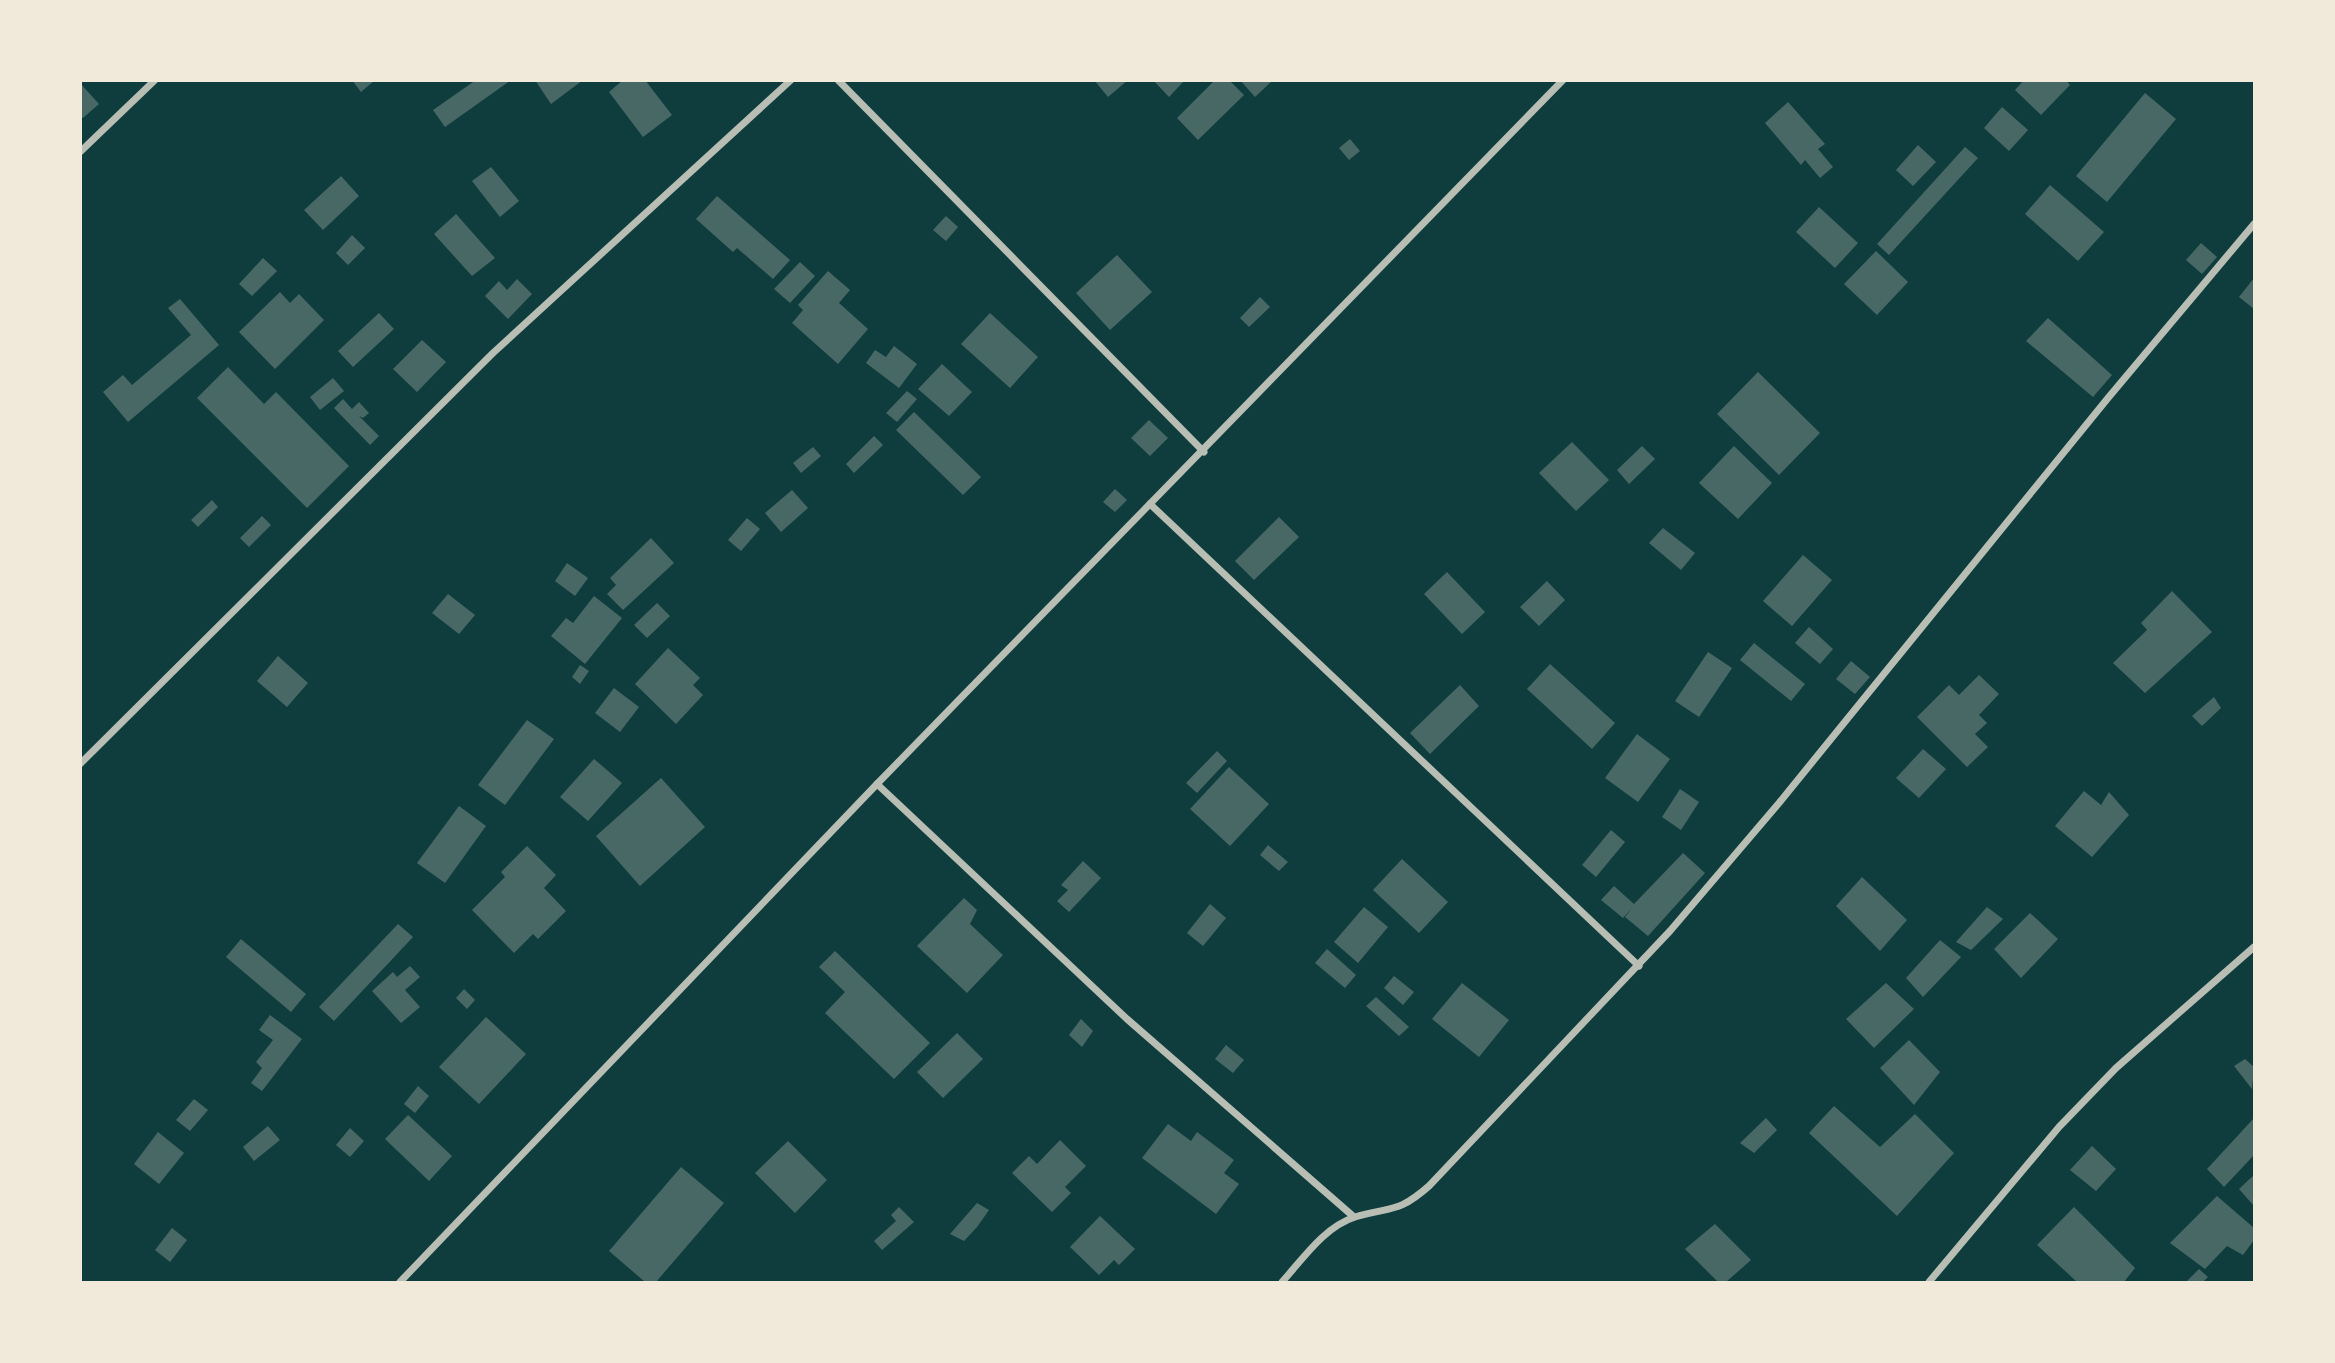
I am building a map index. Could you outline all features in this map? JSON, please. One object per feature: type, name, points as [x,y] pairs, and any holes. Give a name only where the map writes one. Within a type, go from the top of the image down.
[{"type":"street","points":[[80,152],[155,80]]},
{"type":"street","points":[[80,764],[493,353],[791,80]]},
{"type":"street","points":[[838,80],[1204,452]]},
{"type":"street","points":[[400,1283],[877,784],[1204,452],[1563,80]]},
{"type":"street","points":[[1282,1283],[1332,1229],[1354,1217],[1408,1204],[1429,1186],[1639,966],[1779,803],[2108,398],[2255,224]]},
{"type":"street","points":[[1150,504],[1639,966]]},
{"type":"street","points":[[877,784],[1127,1019],[1354,1217]]},
{"type":"street","points":[[1929,1283],[2059,1128],[2107,1078],[2255,947]]},
{"type":"building","points":[[352,80],[375,80],[361,92]]},
{"type":"building","points":[[476,80],[511,80],[445,127],[433,110]]},
{"type":"building","points":[[535,80],[583,80],[551,104]]},
{"type":"building","points":[[623,80],[645,80],[672,115],[643,137],[609,92]]},
{"type":"building","points":[[1094,80],[1128,80],[1108,97]]},
{"type":"building","points":[[1153,80],[1185,80],[1169,97]]},
{"type":"building","points":[[1215,80],[1229,80],[1244,95],[1198,140],[1177,118]]},
{"type":"building","points":[[1240,80],[1273,80],[1255,97]]},
{"type":"building","points":[[2024,80],[2066,80],[2070,85],[2041,115],[2015,90]]},
{"type":"building","points":[[80,83],[99,104],[83,118],[80,115]]},
{"type":"building","points":[[2145,93],[2176,119],[2107,202],[2076,176]]},
{"type":"building","points":[[1788,102],[1825,144],[1818,149],[1833,167],[1820,178],[1805,160],[1801,165],[1765,123]]},
{"type":"building","points":[[2002,107],[2028,130],[2009,151],[1984,128]]},
{"type":"building","points":[[1350,139],[1360,151],[1349,160],[1339,148]]},
{"type":"building","points":[[1918,145],[1936,162],[1913,186],[1896,170]]},
{"type":"building","points":[[1965,147],[1978,158],[1889,255],[1877,244]]},
{"type":"building","points":[[491,167],[519,201],[500,217],[472,181]]},
{"type":"building","points":[[341,176],[359,196],[323,230],[304,210]]},
{"type":"building","points":[[2050,185],[2104,232],[2078,261],[2025,214]]},
{"type":"building","points":[[717,196],[790,260],[773,279],[737,248],[733,252],[696,219]]},
{"type":"building","points":[[1819,207],[1858,243],[1835,268],[1796,232]]},
{"type":"building","points":[[456,214],[495,258],[472,276],[434,234]]},
{"type":"building","points":[[946,216],[958,227],[946,241],[933,230]]},
{"type":"building","points":[[352,235],[365,248],[348,265],[336,253]]},
{"type":"building","points":[[2201,243],[2217,257],[2202,274],[2186,260]]},
{"type":"building","points":[[1876,251],[1908,282],[1877,315],[1844,284]]},
{"type":"building","points":[[1117,255],[1152,292],[1110,330],[1076,293]]},
{"type":"building","points":[[263,258],[277,271],[252,296],[239,284]]},
{"type":"building","points":[[800,262],[815,276],[790,303],[774,289]]},
{"type":"building","points":[[828,271],[850,290],[839,303],[868,329],[838,364],[792,323],[803,310],[798,305]]},
{"type":"building","points":[[2254,278],[2254,309],[2239,297]]},
{"type":"building","points":[[517,279],[532,294],[508,319],[485,296],[499,281],[507,290]]},
{"type":"building","points":[[280,292],[290,303],[299,294],[324,320],[275,369],[239,332]]},
{"type":"building","points":[[1260,297],[1270,307],[1249,327],[1240,318]]},
{"type":"building","points":[[180,299],[219,345],[128,422],[103,392],[123,375],[132,385],[191,335],[168,308]]},
{"type":"building","points":[[379,313],[394,329],[353,367],[338,351]]},
{"type":"building","points":[[990,313],[1038,357],[1010,388],[961,344]]},
{"type":"building","points":[[2048,318],[2112,375],[2093,397],[2026,341]]},
{"type":"building","points":[[422,340],[446,362],[417,392],[393,369]]},
{"type":"building","points":[[894,346],[917,364],[899,388],[866,363],[875,350],[886,357]]},
{"type":"building","points":[[942,364],[972,392],[949,416],[918,389]]},
{"type":"building","points":[[228,367],[264,404],[276,392],[349,466],[307,508],[197,398]]},
{"type":"building","points":[[1758,372],[1820,433],[1779,475],[1717,414]]},
{"type":"building","points":[[333,378],[344,391],[320,410],[310,397]]},
{"type":"building","points":[[907,391],[917,399],[897,422],[886,413]]},
{"type":"building","points":[[343,399],[352,409],[359,402],[369,413],[363,418],[359,416],[379,436],[370,445],[334,408]]},
{"type":"building","points":[[914,412],[981,477],[963,495],[896,430]]},
{"type":"building","points":[[1149,420],[1168,438],[1150,456],[1131,438]]},
{"type":"building","points":[[874,436],[883,445],[854,473],[846,464]]},
{"type":"building","points":[[1572,442],[1609,480],[1576,511],[1539,473]]},
{"type":"building","points":[[1642,446],[1655,459],[1629,484],[1617,470]]},
{"type":"building","points":[[1734,446],[1772,483],[1738,519],[1699,483]]},
{"type":"building","points":[[813,447],[821,456],[801,473],[793,463]]},
{"type":"building","points":[[1115,489],[1127,500],[1115,512],[1103,502]]},
{"type":"building","points":[[792,490],[808,508],[781,532],[765,513]]},
{"type":"building","points":[[212,500],[218,507],[198,527],[191,520]]},
{"type":"building","points":[[262,516],[271,525],[249,547],[240,538]]},
{"type":"building","points":[[1279,517],[1299,537],[1254,580],[1235,561]]},
{"type":"building","points":[[747,518],[760,529],[741,551],[728,540]]},
{"type":"building","points":[[1663,528],[1695,553],[1681,570],[1649,543]]},
{"type":"building","points":[[651,538],[674,563],[623,610],[607,594],[616,585],[610,578]]},
{"type":"building","points":[[1803,555],[1832,580],[1792,626],[1763,601]]},
{"type":"building","points":[[567,563],[588,578],[575,596],[555,581]]},
{"type":"building","points":[[1447,572],[1485,612],[1462,634],[1424,594]]},
{"type":"building","points":[[1547,581],[1565,600],[1539,626],[1520,607]]},
{"type":"building","points":[[2172,591],[2212,632],[2145,693],[2113,663],[2147,630],[2141,623]]},
{"type":"building","points":[[448,594],[475,615],[459,634],[432,613]]},
{"type":"building","points":[[594,596],[622,618],[585,664],[551,636],[566,618],[573,623]]},
{"type":"building","points":[[657,603],[670,616],[647,638],[634,625]]},
{"type":"building","points":[[1809,627],[1833,649],[1820,664],[1795,643]]},
{"type":"building","points":[[1754,643],[1805,684],[1791,701],[1740,660]]},
{"type":"building","points":[[668,648],[700,678],[693,685],[703,695],[676,724],[635,684]]},
{"type":"building","points":[[1708,652],[1732,668],[1699,717],[1675,701]]},
{"type":"building","points":[[278,656],[308,683],[287,707],[257,681]]},
{"type":"building","points":[[1851,661],[1870,677],[1855,694],[1836,679]]},
{"type":"building","points":[[1550,664],[1615,723],[1592,749],[1527,689]]},
{"type":"building","points":[[580,665],[589,671],[580,684],[572,677]]},
{"type":"building","points":[[1979,675],[1999,694],[1979,715],[1987,723],[1975,734],[1988,747],[1967,767],[1917,717],[1949,685],[1959,695]]},
{"type":"building","points":[[1460,685],[1479,706],[1430,754],[1410,733]]},
{"type":"building","points":[[614,688],[639,707],[620,732],[595,713]]},
{"type":"building","points":[[2214,697],[2221,708],[2202,726],[2192,716]]},
{"type":"building","points":[[527,720],[554,739],[505,805],[478,785]]},
{"type":"building","points":[[1637,734],[1670,759],[1638,802],[1605,778]]},
{"type":"building","points":[[1923,749],[1946,769],[1919,798],[1896,778]]},
{"type":"building","points":[[1217,751],[1227,761],[1197,793],[1186,783]]},
{"type":"building","points":[[594,759],[622,783],[588,821],[560,797]]},
{"type":"building","points":[[1229,767],[1269,804],[1230,846],[1190,809]]},
{"type":"building","points":[[661,778],[705,827],[640,886],[596,836]]},
{"type":"building","points":[[1680,789],[1699,802],[1681,830],[1662,817]]},
{"type":"building","points":[[2084,791],[2101,805],[2109,792],[2129,815],[2092,857],[2055,826]]},
{"type":"building","points":[[459,806],[486,826],[445,883],[417,863]]},
{"type":"building","points":[[1611,830],[1625,842],[1596,877],[1582,865]]},
{"type":"building","points":[[1268,845],[1288,862],[1279,871],[1260,855]]},
{"type":"building","points":[[527,846],[556,875],[544,888],[566,911],[538,939],[533,934],[514,953],[472,910],[505,877],[501,872]]},
{"type":"building","points":[[1683,853],[1705,873],[1648,936],[1625,917],[1632,908],[1623,918],[1601,900],[1614,886],[1634,904]]},
{"type":"building","points":[[1402,859],[1448,902],[1419,933],[1373,890]]},
{"type":"building","points":[[1083,861],[1101,878],[1069,912],[1057,901],[1068,890],[1061,885]]},
{"type":"building","points":[[1862,877],[1907,920],[1880,951],[1836,906]]},
{"type":"building","points":[[964,898],[977,910],[970,924],[1003,955],[967,993],[917,946]]},
{"type":"building","points":[[1210,904],[1226,918],[1203,946],[1187,933]]},
{"type":"building","points":[[1364,907],[1388,927],[1358,963],[1334,942]]},
{"type":"building","points":[[1987,907],[2003,919],[1971,950],[1956,942]]},
{"type":"building","points":[[2030,913],[2058,939],[2021,978],[1994,949]]},
{"type":"building","points":[[398,924],[413,937],[334,1021],[319,1007]]},
{"type":"building","points":[[241,939],[306,994],[291,1012],[226,957]]},
{"type":"building","points":[[1940,940],[1961,957],[1923,997],[1906,978]]},
{"type":"building","points":[[1327,949],[1356,975],[1345,988],[1315,963]]},
{"type":"building","points":[[835,951],[930,1043],[894,1079],[825,1013],[845,992],[819,967]]},
{"type":"building","points":[[410,966],[420,977],[405,990],[420,1007],[401,1023],[372,991],[393,972],[397,977]]},
{"type":"building","points":[[1394,976],[1414,992],[1403,1005],[1384,988]]},
{"type":"building","points":[[1462,983],[1509,1020],[1479,1057],[1432,1019]]},
{"type":"building","points":[[1886,983],[1914,1009],[1874,1048],[1846,1019]]},
{"type":"building","points":[[464,989],[475,1000],[467,1009],[456,998]]},
{"type":"building","points":[[1376,997],[1409,1027],[1399,1036],[1366,1006]]},
{"type":"building","points":[[270,1015],[302,1039],[262,1091],[251,1083],[262,1068],[256,1062],[273,1040],[259,1030]]},
{"type":"building","points":[[486,1017],[526,1054],[479,1104],[439,1067]]},
{"type":"building","points":[[1081,1019],[1093,1031],[1082,1047],[1069,1035]]},
{"type":"building","points":[[957,1033],[983,1059],[943,1098],[917,1072]]},
{"type":"building","points":[[1909,1040],[1940,1072],[1914,1105],[1880,1068]]},
{"type":"building","points":[[1226,1045],[1244,1060],[1233,1073],[1215,1059]]},
{"type":"building","points":[[2245,1059],[2254,1067],[2252,1089],[2234,1066]]},
{"type":"building","points":[[418,1086],[429,1096],[415,1113],[404,1104]]},
{"type":"building","points":[[194,1099],[208,1110],[190,1131],[176,1120]]},
{"type":"building","points":[[1834,1106],[1880,1147],[1915,1114],[1954,1153],[1897,1216],[1809,1133]]},
{"type":"building","points":[[408,1115],[452,1156],[429,1181],[385,1139]]},
{"type":"building","points":[[1766,1118],[1777,1130],[1754,1153],[1740,1143]]},
{"type":"building","points":[[2254,1118],[2254,1155],[2224,1187],[2207,1169]]},
{"type":"building","points":[[1168,1124],[1191,1141],[1197,1132],[1234,1160],[1224,1173],[1239,1184],[1216,1214],[1142,1158]]},
{"type":"building","points":[[268,1126],[280,1140],[254,1161],[243,1147]]},
{"type":"building","points":[[350,1128],[364,1141],[350,1157],[336,1145]]},
{"type":"building","points":[[158,1132],[184,1153],[159,1184],[134,1164]]},
{"type":"building","points":[[1060,1140],[1086,1166],[1065,1187],[1071,1193],[1052,1212],[1012,1173],[1029,1156],[1037,1164]]},
{"type":"building","points":[[788,1141],[827,1180],[795,1213],[755,1173]]},
{"type":"building","points":[[2092,1146],[2116,1169],[2096,1191],[2070,1170]]},
{"type":"building","points":[[681,1167],[724,1203],[656,1282],[645,1282],[609,1251]]},
{"type":"building","points":[[2254,1175],[2254,1206],[2239,1189]]},
{"type":"building","points":[[2217,1196],[2254,1228],[2254,1240],[2243,1255],[2227,1246],[2205,1269],[2170,1243]]},
{"type":"building","points":[[977,1203],[989,1210],[977,1227],[964,1241],[950,1234]]},
{"type":"building","points":[[899,1207],[914,1222],[882,1250],[874,1241],[896,1221],[891,1215]]},
{"type":"building","points":[[2074,1207],[2135,1268],[2124,1282],[2077,1282],[2037,1245]]},
{"type":"building","points":[[1100,1216],[1135,1249],[1119,1265],[1114,1260],[1099,1275],[1070,1247]]},
{"type":"building","points":[[1715,1224],[1751,1260],[1726,1282],[1718,1282],[1685,1249]]},
{"type":"building","points":[[172,1228],[187,1240],[170,1262],[155,1250]]},
{"type":"building","points":[[2199,1269],[2208,1277],[2203,1282],[2186,1282]]}]
